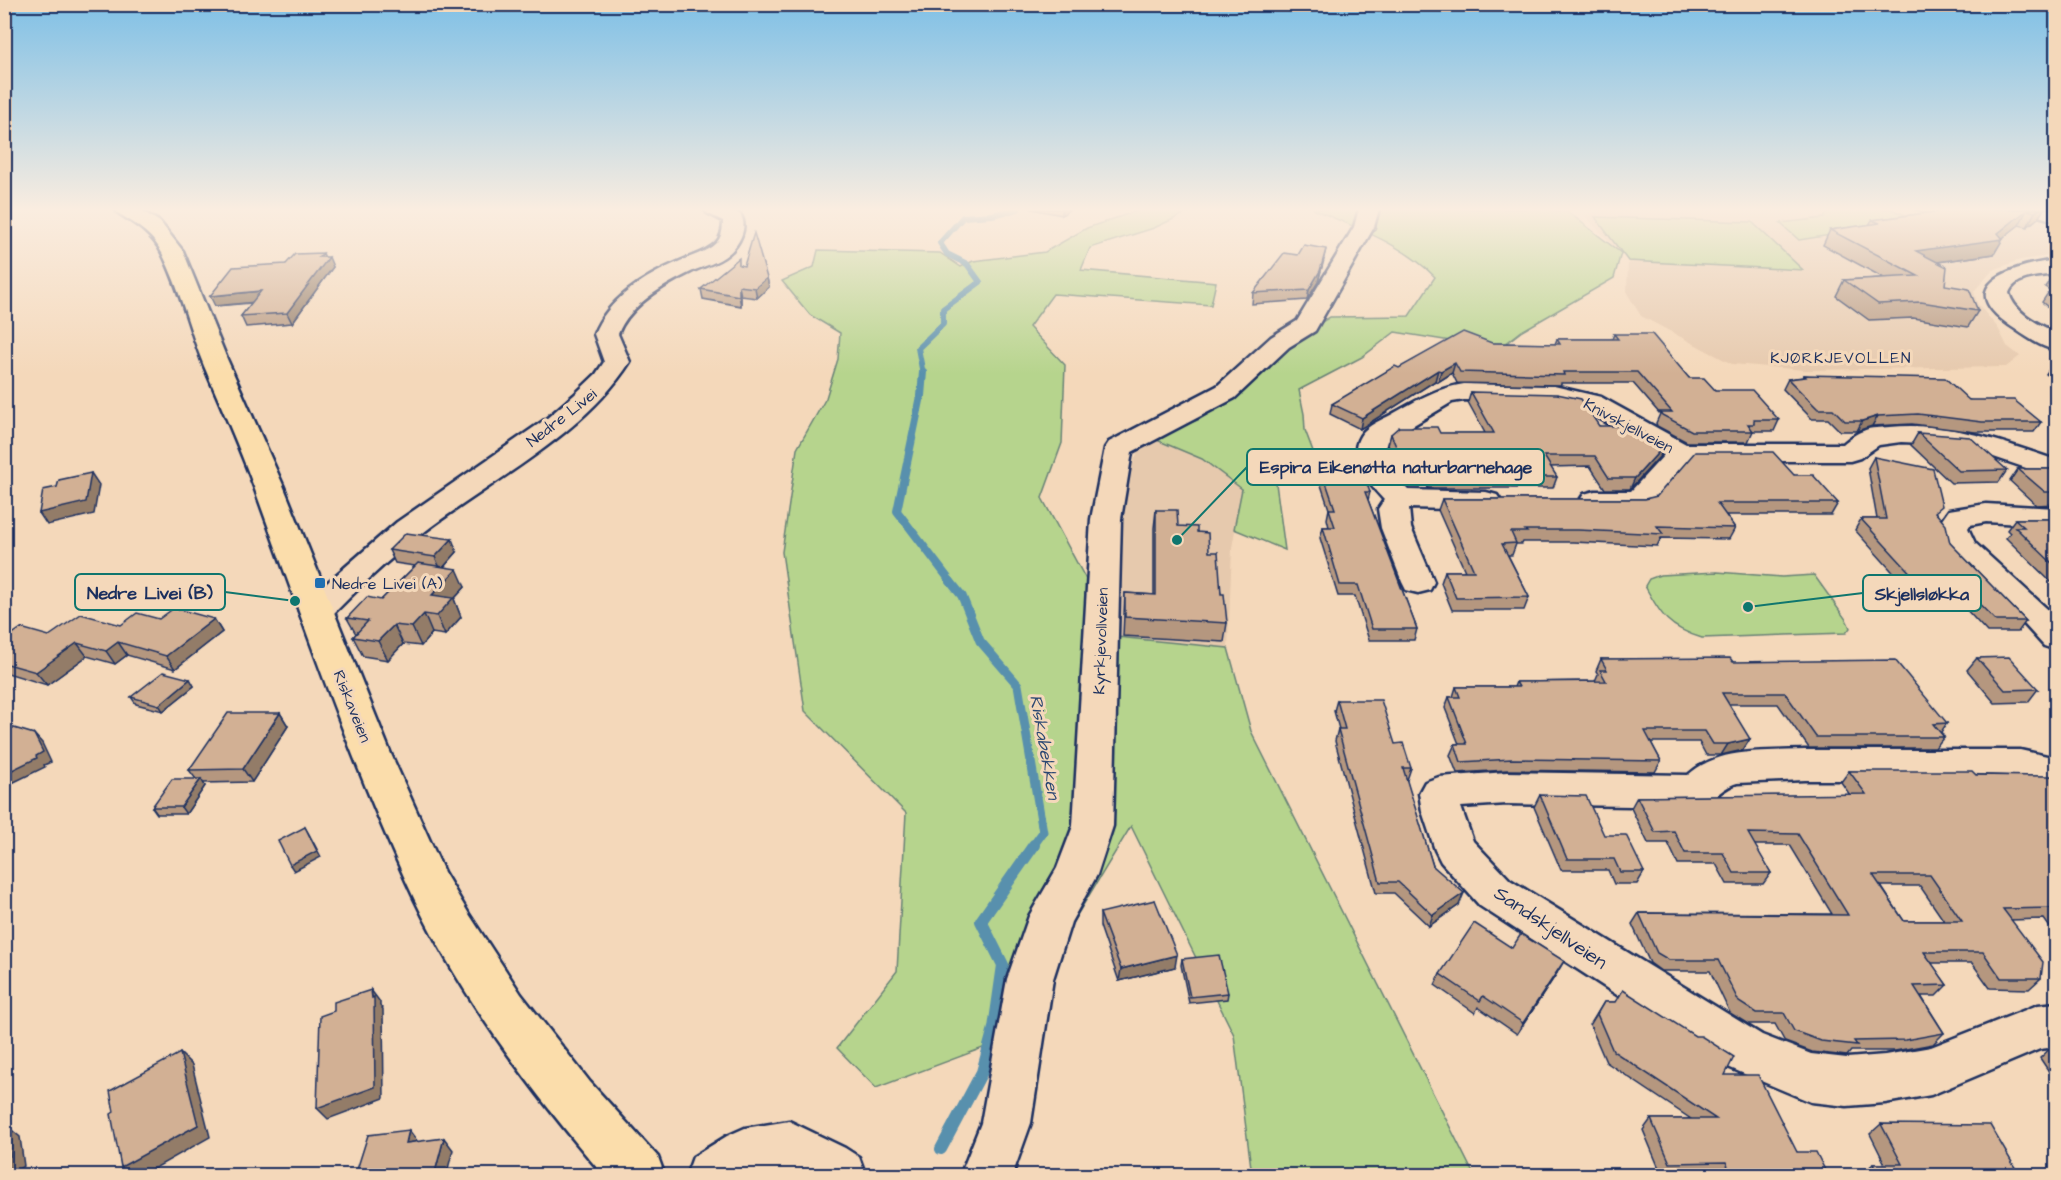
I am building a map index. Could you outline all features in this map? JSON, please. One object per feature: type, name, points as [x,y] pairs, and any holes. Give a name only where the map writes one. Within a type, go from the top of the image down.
[{"type":"main road","name":"Riskaveien","points":[[177,264],[214,359],[268,485],[405,833],[453,928],[504,1010],[565,1091],[639,1176]]},
{"type":"street","name":"Nedre Livei","points":[[316,611],[406,530],[542,433],[598,388],[610,375],[617,362],[606,334],[615,315],[661,280],[693,264]]},
{"type":"street","name":"Kyrkjevollveien","points":[[986,1176],[1006,1123],[1030,979],[1051,916],[1076,875],[1093,826],[1106,519],[1119,448],[1226,392],[1281,342],[1306,326],[1342,264]]},
{"type":"street","points":[[2056,267],[2014,274],[2004,280],[1999,290],[2000,303],[2011,315],[2056,343]]},
{"type":"street","name":"Knivskjellveien","points":[[1400,499],[1378,477],[1370,454],[1371,444],[1375,436],[1445,395],[1491,393],[1554,394],[1574,397],[1592,403],[1681,453],[1850,452],[1870,437],[1912,434],[1946,435],[1969,440],[2056,469]]},
{"type":"street","name":"Knivskjellveien","points":[[1565,499],[1639,500],[1681,453]]},
{"type":"street","points":[[1418,582],[1396,528],[1393,509],[1400,499],[1507,500]]},
{"type":"street","points":[[2050,624],[1999,585],[1962,548],[1952,527],[1960,518],[1986,513],[2056,517]]},
{"type":"street","name":"Sandskjellveien","points":[[2056,773],[2020,765],[1803,765],[1737,768],[1714,775],[1697,791],[1507,788],[1439,793],[1442,811],[1456,850],[1496,893],[1745,1051],[1811,1078],[1847,1082],[1885,1079],[1931,1071],[2038,1027],[2056,1025]]},
{"type":"street","points":[[712,1176],[745,1154],[789,1147],[840,1176]]},
{"type":"shaded area","points":[[1628,264],[2009,264],[1993,270],[1974,291],[1977,303],[1998,328],[2007,346],[2020,356],[2006,367],[1805,370],[1732,364],[1641,316],[1627,293]]},
{"type":"shaded area","points":[[1152,438],[1202,459],[1242,489],[1232,548],[1228,648],[1117,637],[1121,492],[1139,449]]},
{"type":"green space","points":[[815,264],[957,264],[961,267],[967,264],[1083,264],[1081,270],[1216,282],[1211,305],[1053,294],[1029,327],[1065,365],[1062,443],[1042,498],[1117,637],[1228,648],[1251,731],[1474,1175],[1252,1175],[1234,1035],[1131,826],[1071,925],[1031,1030],[876,1088],[837,1048],[897,971],[906,813],[805,711],[782,552],[797,449],[826,398],[838,359],[840,333],[810,315],[782,281],[814,267]]},
{"type":"green space","points":[[1618,264],[1614,278],[1522,331],[1505,344],[1469,344],[1395,332],[1362,357],[1299,390],[1305,430],[1316,459],[1275,476],[1285,550],[1234,529],[1242,489],[1202,459],[1152,438],[1200,419],[1237,395],[1315,326],[1330,317],[1409,316],[1435,277],[1422,265]]},
{"type":"green space","points":[[1688,264],[1797,264],[1803,270]]},
{"type":"green space","points":[[1717,572],[1782,577],[1814,575],[1850,628],[1846,633],[1702,638],[1681,630],[1667,619],[1645,586],[1649,579],[1660,575]]},
{"type":"building","points":[[324,264],[287,313],[241,316],[261,291],[210,296],[233,267]]},
{"type":"building","points":[[732,264],[744,266],[745,264],[763,264],[767,278],[755,288],[739,286],[739,296],[701,289]]},
{"type":"building","points":[[1275,264],[1322,264],[1309,290],[1253,293]]},
{"type":"building","points":[[1895,264],[1941,264],[1947,267],[1945,285],[1969,289],[1978,311],[1921,302],[1878,304],[1844,280],[1918,276]]},
{"type":"building","points":[[2048,293],[2056,293],[2056,300]]},
{"type":"building","points":[[1463,332],[1492,343],[1560,344],[1557,339],[1618,339],[1614,334],[1652,334],[1689,378],[1704,378],[1715,390],[1752,390],[1779,420],[1754,420],[1754,424],[1748,424],[1753,431],[1692,431],[1662,415],[1660,412],[1672,412],[1637,372],[1563,372],[1564,375],[1460,372],[1455,363],[1441,371],[1438,370],[1362,418],[1332,404],[1395,366],[1399,368]]},
{"type":"building","points":[[1804,375],[1945,378],[1969,400],[2014,400],[2041,422],[1982,422],[1918,414],[1878,416],[1862,421],[1845,421],[1833,409],[1818,409],[1788,379],[1806,377]]},
{"type":"building","points":[[1471,392],[1557,394],[1581,399],[1599,426],[1632,426],[1665,445],[1635,478],[1609,478],[1595,456],[1544,456],[1557,477],[1432,477],[1427,466],[1416,466],[1401,459],[1391,434],[1399,427],[1437,427],[1440,433],[1494,433]]},
{"type":"building","points":[[1918,433],[1970,437],[2007,470],[1959,471]]},
{"type":"building","points":[[1695,452],[1773,452],[1794,475],[1813,475],[1838,503],[1717,503],[1735,528],[1657,526],[1663,534],[1578,530],[1511,532],[1516,543],[1502,544],[1529,597],[1456,598],[1445,571],[1474,571],[1442,499],[1645,499],[1657,496]]},
{"type":"building","points":[[1874,457],[1933,469],[1942,506],[1935,512],[1946,525],[1950,543],[2026,621],[1996,621],[1959,583],[1950,583],[1947,579],[1916,579],[1861,519],[1886,519]]},
{"type":"building","points":[[1320,465],[1359,465],[1370,492],[1365,492],[1417,629],[1372,629],[1358,585],[1340,585],[1323,527],[1335,527],[1329,509],[1335,509]]},
{"type":"building","points":[[2018,469],[2056,469],[2056,492],[2045,492]]},
{"type":"building","points":[[91,473],[86,502],[39,513],[43,490],[57,487],[59,480]]},
{"type":"building","points":[[1156,510],[1177,510],[1178,526],[1197,527],[1197,532],[1208,533],[1209,552],[1218,552],[1221,594],[1224,594],[1227,623],[1125,617],[1125,593],[1156,595]]},
{"type":"building","points":[[2015,519],[2056,519],[2056,567],[2015,527],[2024,527]]},
{"type":"building","points":[[406,533],[452,539],[435,557],[389,550]]},
{"type":"building","points":[[418,563],[457,569],[432,595],[453,598],[437,616],[424,614],[412,627],[394,625],[378,641],[353,637],[368,621],[347,618],[367,597],[381,600]]},
{"type":"building","points":[[174,608],[214,619],[166,656],[118,642],[106,651],[77,643],[36,672],[4,663],[4,640],[21,628],[49,636],[81,614],[121,625],[137,613],[159,619]]},
{"type":"building","points":[[2009,657],[2038,689],[2005,690],[1977,658]]},
{"type":"building","points":[[1730,658],[1733,662],[1895,660],[1947,723],[1933,724],[1944,737],[1816,737],[1785,693],[1722,693],[1750,739],[1728,744],[1713,744],[1705,731],[1645,731],[1661,761],[1512,759],[1461,762],[1455,744],[1467,744],[1449,697],[1460,697],[1456,687],[1519,687],[1516,682],[1606,681],[1600,670],[1607,670],[1601,659]]},
{"type":"building","points":[[163,672],[190,679],[159,705],[131,697]]},
{"type":"building","points":[[1337,700],[1381,700],[1395,744],[1403,743],[1411,768],[1403,768],[1433,866],[1464,893],[1433,915],[1398,882],[1380,882],[1338,729],[1345,729]]},
{"type":"building","points":[[228,713],[280,713],[243,769],[189,770]]},
{"type":"building","points":[[4,725],[34,734],[43,752],[36,756],[37,758],[4,774]]},
{"type":"building","points":[[1849,771],[1972,771],[1976,775],[2056,777],[2056,910],[2055,908],[2003,909],[2043,962],[2041,978],[2001,978],[1983,952],[1924,952],[1947,985],[1914,986],[1944,1033],[1905,1040],[1854,1041],[1857,1045],[1821,1041],[1794,1031],[1784,1013],[1756,1013],[1739,1002],[1718,960],[1669,960],[1657,953],[1639,913],[1848,915],[1798,834],[1748,833],[1771,873],[1734,873],[1723,853],[1685,853],[1674,831],[1655,832],[1637,797],[1866,794]],"holes":[[[1873,875],[1930,875],[1962,921],[1904,921]]]},
{"type":"building","points":[[172,779],[201,779],[181,807],[152,807]]},
{"type":"building","points":[[1540,795],[1586,796],[1604,835],[1626,835],[1644,872],[1620,872],[1614,859],[1567,859]]},
{"type":"building","points":[[305,827],[317,851],[290,865],[278,841]]},
{"type":"building","points":[[1155,900],[1177,955],[1121,969],[1100,913]]},
{"type":"building","points":[[1474,923],[1512,948],[1521,934],[1564,961],[1523,1023],[1483,996],[1480,1001],[1440,974]]},
{"type":"building","points":[[1219,955],[1228,993],[1190,997],[1182,959]]},
{"type":"building","points":[[371,990],[372,998],[374,997],[375,1087],[317,1108],[320,1016],[334,1011],[334,1002]]},
{"type":"building","points":[[1623,990],[1695,1036],[1701,1036],[1734,1057],[1725,1075],[1758,1075],[1797,1152],[1816,1152],[1828,1176],[1732,1176],[1726,1162],[1670,1163],[1651,1119],[1716,1119],[1613,1051],[1597,1014],[1604,1002],[1616,1002]]},
{"type":"building","points":[[180,1053],[198,1125],[121,1167],[111,1114],[114,1112],[110,1091]]},
{"type":"building","points":[[1881,1124],[1990,1125],[2020,1176],[1879,1176],[1873,1164],[1902,1164]]},
{"type":"building","points":[[7,1126],[10,1156],[4,1159],[4,1127]]},
{"type":"building","points":[[409,1130],[406,1143],[444,1138],[434,1176],[355,1176],[368,1135]]},
{"type":"building","points":[[1148,1172],[1192,1176],[1148,1176]]},
{"type":"waterway","name":"Riskabekken","points":[[923,373],[918,348],[943,324],[943,309],[980,282],[967,264]]},
{"type":"waterway","name":"Riskabekken","points":[[923,373],[921,396],[897,511],[951,582]]},
{"type":"waterway","name":"Riskabekken","points":[[950,581],[962,596],[980,641],[1018,685],[1043,832],[1033,846]]},
{"type":"waterway","name":"Riskabekken","points":[[941,1149],[982,1072],[994,1028],[1003,965],[981,921],[1034,845]]},
{"type":"place","name":"Espira Eikenøtta naturbarnehage","points":[[1177,540]]},
{"type":"place","name":"Nedre Livei (A)","points":[[320,583]]},
{"type":"place","name":"Nedre Livei (B)","points":[[295,601]]},
{"type":"place","name":"Skjellsløkka","points":[[1748,607]]},
{"type":"district","name":"KJØRKJEVOLLEN","points":[[1841,358]]}]
